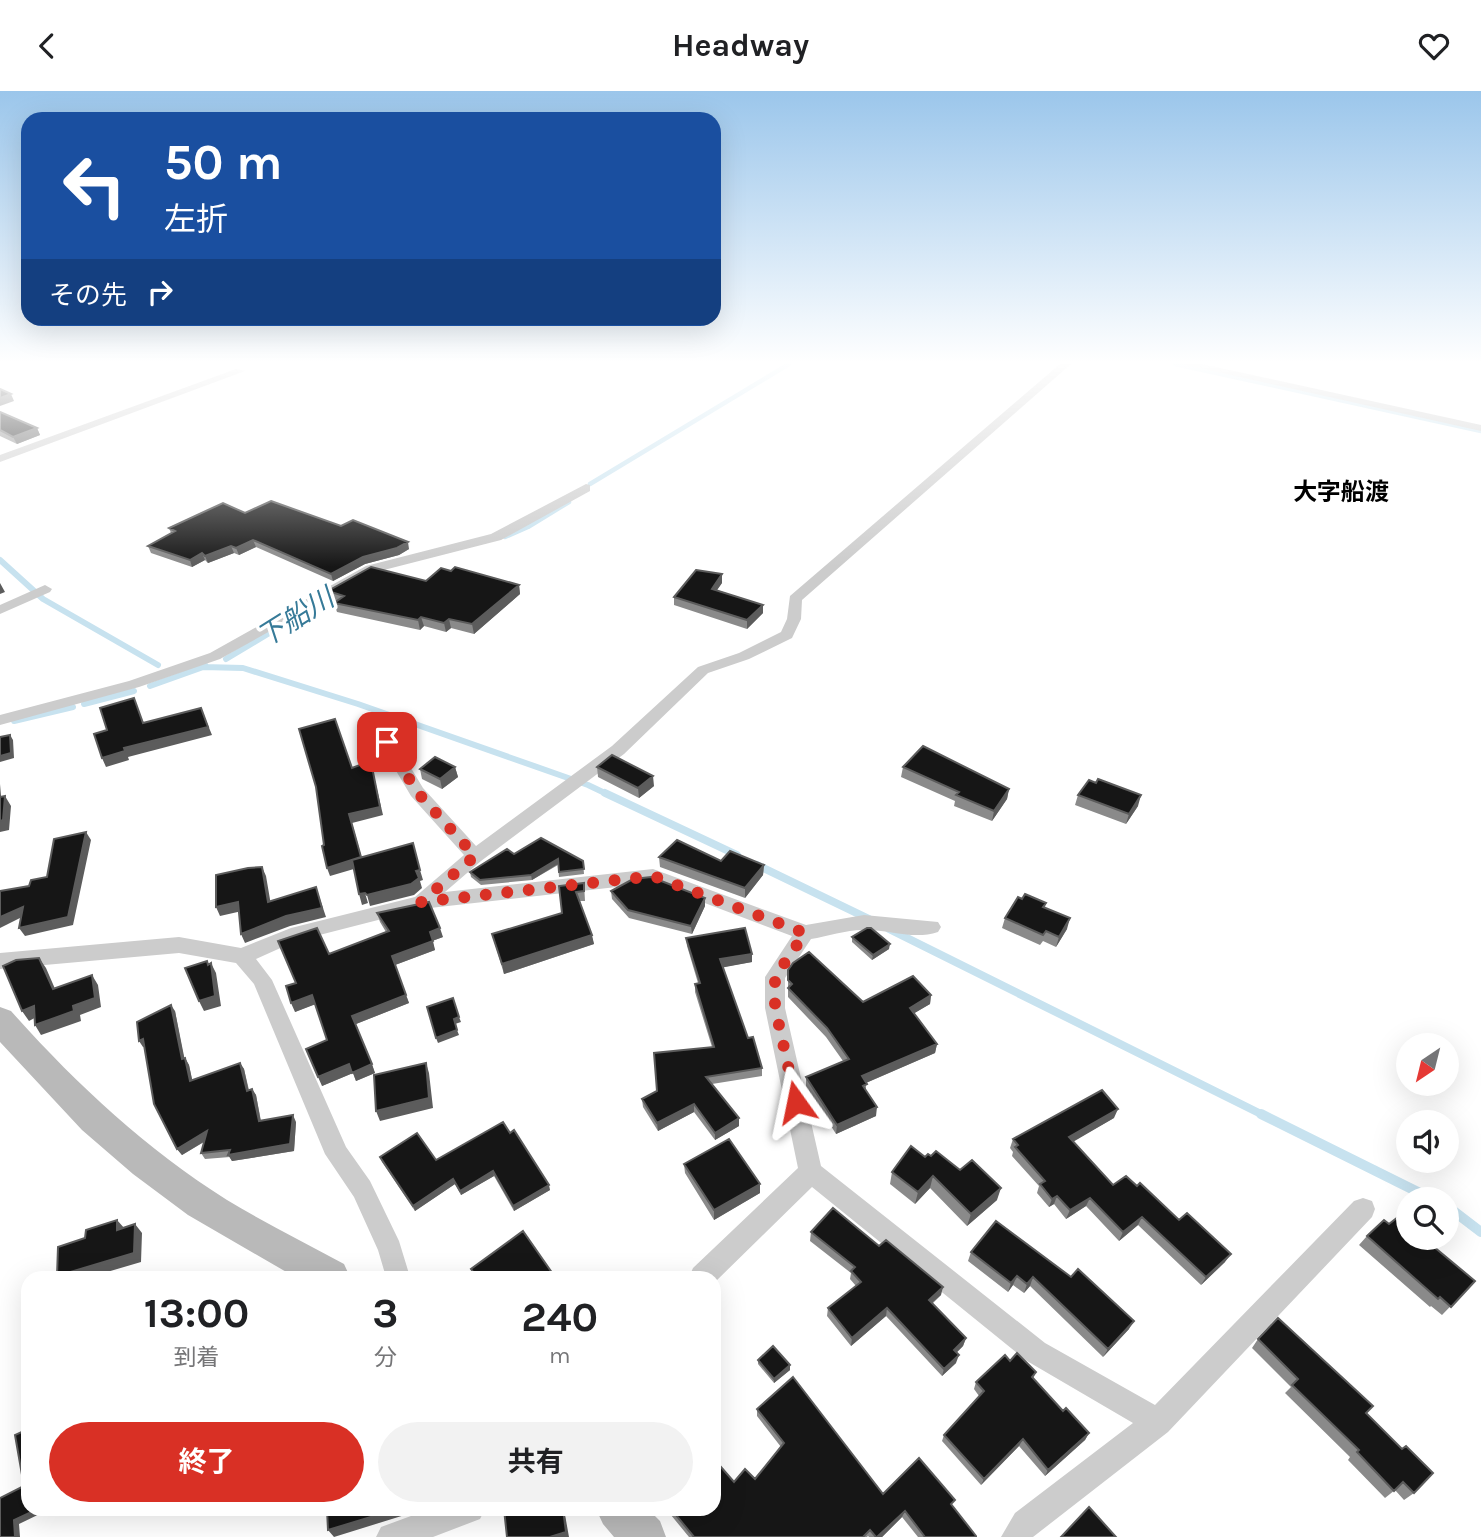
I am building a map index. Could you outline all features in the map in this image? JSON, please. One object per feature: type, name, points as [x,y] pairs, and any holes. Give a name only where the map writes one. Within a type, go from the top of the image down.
[{"type":"main road","points":[[0,1020],[47,1076],[109,1135],[201,1203],[320,1271]]},
{"type":"main road","points":[[624,1516],[644,1537]]},
{"type":"street","points":[[0,459],[75,431]]},
{"type":"street","points":[[421,902],[475,856],[618,750],[703,670],[744,656],[787,635],[794,619],[795,599],[987,431]]},
{"type":"street","points":[[0,720],[134,684],[215,656],[371,569],[496,537],[514,530],[586,488]]},
{"type":"street","points":[[0,610],[46,589]]},
{"type":"street","points":[[387,742],[417,792],[475,856]]},
{"type":"street","points":[[0,961],[179,945],[242,956],[291,935],[421,902],[653,876],[805,933],[864,922],[901,927],[931,926]]},
{"type":"street","points":[[805,933],[775,977],[775,1007],[811,1172],[1036,1352],[1158,1422]]},
{"type":"street","points":[[242,956],[262,980],[337,1154],[362,1189],[390,1249],[396,1271]]},
{"type":"street","points":[[708,1271],[811,1172]]},
{"type":"street","points":[[1017,1537],[1025,1523],[1158,1422],[1363,1209]]},
{"type":"street","points":[[391,1537],[450,1516]]},
{"type":"building","points":[[3,431],[28,431],[13,437]]},
{"type":"building","points":[[271,501],[341,526],[353,520],[408,542],[397,548],[363,557],[331,574],[253,540],[236,548],[231,546],[205,556],[202,553],[190,560],[148,546],[175,531],[169,528],[223,503],[245,513]]},
{"type":"building","points":[[371,567],[426,581],[441,568],[451,571],[455,567],[519,585],[472,624],[449,619],[444,623],[421,617],[418,620],[334,603],[344,596],[328,591]]},
{"type":"building","points":[[696,570],[722,574],[712,589],[763,605],[747,620],[674,597]]},
{"type":"building","points":[[134,698],[143,723],[201,708],[208,727],[124,748],[125,751],[102,758],[94,734],[107,730],[100,708]]},
{"type":"building","points":[[335,719],[352,768],[368,762],[373,772],[380,807],[349,814],[361,857],[327,868],[316,787],[299,729]]},
{"type":"building","points":[[10,735],[11,753],[0,756],[0,737]]},
{"type":"building","points":[[923,746],[1009,789],[994,811],[956,795],[959,792],[903,767]]},
{"type":"building","points":[[612,755],[653,776],[638,788],[597,767]]},
{"type":"building","points":[[435,757],[455,767],[440,779],[420,769]]},
{"type":"building","points":[[1098,779],[1141,795],[1129,814],[1078,795],[1089,780],[1096,783]]},
{"type":"building","points":[[5,796],[3,820],[0,821],[0,797]]},
{"type":"building","points":[[86,832],[68,917],[19,928],[23,907],[0,917],[0,891],[29,886],[31,880],[47,877],[54,839]]},
{"type":"building","points":[[541,838],[583,861],[584,869],[559,872],[558,859],[531,875],[480,880],[470,872],[507,849],[514,854]]},
{"type":"building","points":[[677,840],[721,861],[730,851],[764,865],[745,888],[659,857]]},
{"type":"building","points":[[413,843],[420,870],[416,871],[419,878],[411,884],[367,895],[359,894],[352,860]]},
{"type":"building","points":[[262,867],[268,902],[316,887],[322,908],[286,916],[241,934],[238,902],[216,907],[216,875]]},
{"type":"building","points":[[651,877],[705,898],[691,926],[628,910],[611,891],[633,879]]},
{"type":"building","points":[[584,883],[584,891],[576,892],[592,935],[502,964],[492,934],[562,913],[559,886]]},
{"type":"building","points":[[1025,894],[1046,903],[1043,907],[1070,918],[1059,937],[1046,931],[1043,935],[1005,918],[1018,897],[1022,899]]},
{"type":"building","points":[[429,902],[440,928],[430,932],[433,941],[392,956],[406,995],[352,1016],[372,1064],[352,1073],[349,1064],[318,1077],[306,1049],[327,1040],[312,995],[291,1003],[286,986],[296,983],[278,941],[317,928],[329,954],[389,931],[377,913]]},
{"type":"building","points":[[745,928],[752,954],[720,959],[748,1038],[753,1037],[762,1068],[706,1077],[739,1118],[715,1133],[694,1104],[657,1123],[642,1099],[657,1091],[654,1053],[714,1047],[695,984],[700,983],[686,938]]},
{"type":"building","points":[[871,928],[890,944],[873,955],[852,937]]},
{"type":"building","points":[[809,952],[863,1002],[913,976],[931,995],[910,1008],[937,1044],[862,1076],[867,1084],[863,1086],[877,1107],[837,1125],[806,1077],[849,1059],[827,1028],[788,988],[792,984],[788,980],[788,970]]},
{"type":"building","points":[[39,958],[53,989],[92,975],[95,998],[73,1006],[74,1011],[35,1025],[34,1006],[22,1011],[3,966],[16,960]]},
{"type":"building","points":[[207,961],[208,965],[211,963],[215,996],[199,1001],[185,968]]},
{"type":"building","points":[[453,998],[459,1017],[454,1019],[457,1030],[436,1038],[427,1007]]},
{"type":"building","points":[[171,1005],[182,1059],[185,1058],[190,1081],[240,1063],[247,1091],[252,1089],[259,1121],[293,1115],[290,1144],[228,1155],[230,1150],[201,1153],[207,1131],[177,1149],[154,1104],[143,1039],[139,1041],[137,1022]]},
{"type":"building","points":[[426,1063],[429,1098],[376,1111],[374,1075]]},
{"type":"building","points":[[1102,1090],[1118,1109],[1069,1137],[1113,1185],[1126,1176],[1137,1186],[1140,1183],[1179,1220],[1187,1213],[1231,1254],[1206,1277],[1142,1217],[1123,1232],[1090,1198],[1070,1210],[1057,1196],[1052,1199],[1040,1184],[1045,1181],[1015,1147],[1018,1145],[1013,1139]]},
{"type":"building","points":[[503,1122],[510,1133],[514,1130],[549,1185],[513,1206],[493,1171],[460,1191],[453,1179],[413,1206],[380,1157],[417,1133],[436,1160]]},
{"type":"building","points":[[729,1139],[760,1184],[714,1210],[684,1164]]},
{"type":"building","points":[[911,1146],[925,1157],[936,1151],[960,1170],[972,1160],[1001,1188],[971,1214],[933,1176],[918,1192],[892,1172]]},
{"type":"building","points":[[833,1208],[879,1246],[886,1240],[943,1287],[929,1300],[966,1338],[954,1350],[959,1355],[944,1369],[887,1308],[852,1338],[828,1308],[861,1282],[851,1271],[855,1267],[811,1232]]},
{"type":"building","points":[[1396,1219],[1396,1250],[1438,1250],[1475,1281],[1451,1307],[1440,1297],[1438,1299],[1367,1236],[1384,1220],[1389,1224]]},
{"type":"building","points":[[117,1220],[117,1230],[135,1224],[134,1253],[74,1271],[57,1271],[58,1247],[85,1238],[86,1230]]},
{"type":"building","points":[[996,1221],[1071,1277],[1078,1269],[1134,1321],[1108,1349],[1033,1277],[1027,1284],[1017,1276],[1011,1283],[971,1252]]},
{"type":"building","points":[[523,1231],[551,1271],[472,1271],[471,1269]]},
{"type":"building","points":[[1278,1318],[1373,1406],[1366,1413],[1402,1449],[1406,1446],[1433,1473],[1414,1493],[1403,1482],[1394,1491],[1357,1452],[1359,1450],[1292,1385],[1298,1379],[1258,1339]]},
{"type":"building","points":[[773,1346],[790,1365],[774,1379],[758,1360]]},
{"type":"building","points":[[1017,1353],[1036,1372],[1032,1377],[1063,1411],[1066,1408],[1089,1433],[1048,1470],[1023,1439],[984,1479],[944,1435],[984,1391],[976,1382],[1005,1355],[1010,1361]]},
{"type":"building","points":[[793,1377],[883,1494],[919,1458],[955,1500],[951,1504],[976,1537],[925,1537],[905,1511],[877,1537],[870,1530],[863,1537],[694,1537],[677,1516],[721,1516],[721,1467],[734,1482],[745,1469],[755,1479],[784,1443],[757,1409]]},
{"type":"building","points":[[21,1432],[21,1469],[15,1435]]},
{"type":"building","points":[[21,1488],[23,1516],[14,1520],[15,1537],[0,1537],[0,1498]]},
{"type":"building","points":[[1089,1507],[1116,1537],[1061,1537]]},
{"type":"building","points":[[327,1516],[374,1516],[328,1530]]},
{"type":"building","points":[[505,1516],[564,1516],[566,1532],[550,1537],[507,1537]]},
{"type":"waterway","name":"下船川","points":[[590,484],[677,431]]},
{"type":"waterway","name":"下船川","points":[[505,537],[528,527],[569,502]]},
{"type":"waterway","points":[[0,560],[43,599],[158,665]]},
{"type":"waterway","name":"下船川","points":[[226,659],[304,612]]},
{"type":"waterway","name":"下船川","points":[[150,686],[203,667]]},
{"type":"waterway","points":[[203,667],[243,668],[358,704],[588,785],[609,795]]},
{"type":"waterway","name":"下船川","points":[[84,704],[134,691]]},
{"type":"waterway","name":"下船川","points":[[14,721],[73,707]]},
{"type":"waterway","points":[[605,793],[737,855]]},
{"type":"waterway","points":[[757,865],[869,919]]},
{"type":"waterway","points":[[889,929],[1265,1116]]},
{"type":"waterway","points":[[1261,1114],[1408,1187]]},
{"type":"waterway","points":[[1459,1215],[1481,1232]]},
{"type":"district","name":"大字船渡","points":[[1341,492]]},
{"type":"route","points":[[387,742],[417,792],[475,856],[421,902],[653,876],[805,933],[775,977],[775,1007],[796,1102]]}]
